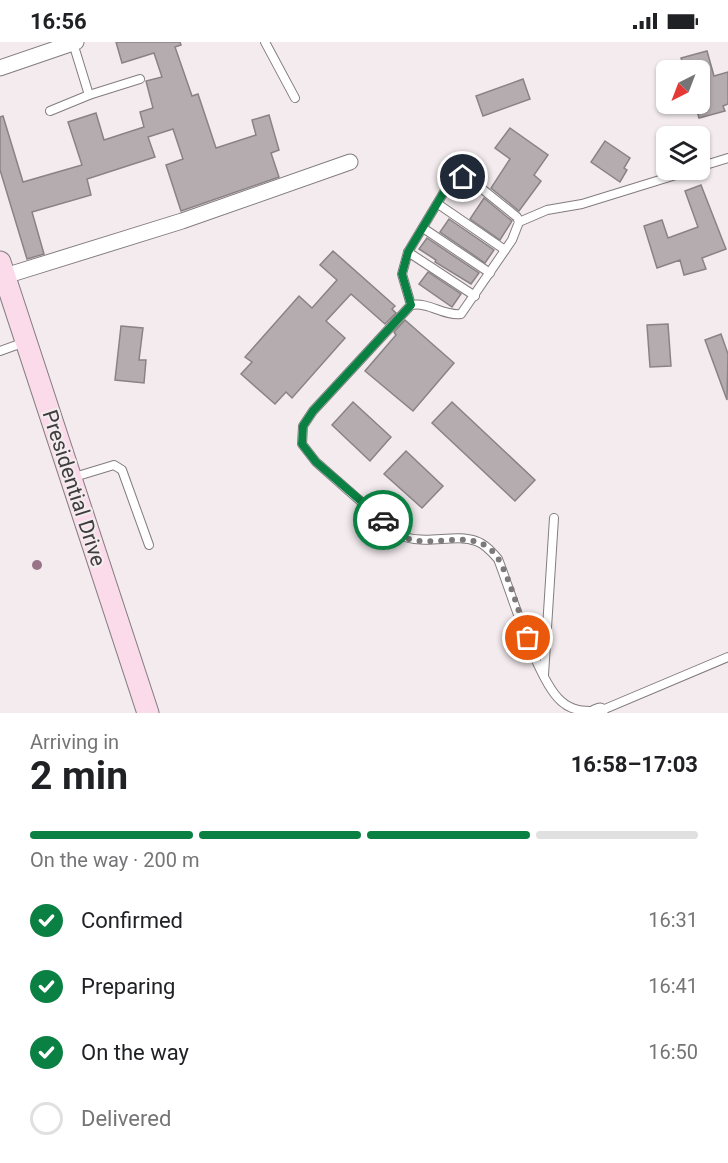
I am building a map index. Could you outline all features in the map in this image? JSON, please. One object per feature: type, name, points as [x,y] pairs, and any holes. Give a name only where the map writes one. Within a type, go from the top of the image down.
[{"type":"street","points":[[0,68],[74,42]]},
{"type":"street","points":[[1,268],[182,221],[350,162]]},
{"type":"street","name":"Presidential Drive","points":[[1,268],[148,713]]},
{"type":"lane","points":[[74,42],[88,95]]},
{"type":"lane","points":[[265,42],[295,98]]},
{"type":"lane","points":[[50,111],[88,95],[140,79]]},
{"type":"lane","points":[[710,164],[728,158]]},
{"type":"lane","points":[[411,305],[402,274],[408,252],[447,187],[456,179],[463,177],[476,184],[517,217],[519,222]]},
{"type":"lane","points":[[660,180],[582,204],[547,210],[519,222],[505,250],[461,314],[452,315],[422,303],[411,305],[313,411],[303,426],[302,444],[316,462],[399,535],[411,540],[475,540],[486,546],[498,559],[543,678],[561,701],[580,712],[598,712],[728,657]]},
{"type":"lane","points":[[438,204],[505,250]]},
{"type":"lane","points":[[423,228],[490,273]]},
{"type":"lane","points":[[408,252],[475,296]]},
{"type":"lane","points":[[0,351],[26,342]]},
{"type":"lane","points":[[70,478],[114,465],[122,470],[149,545]]},
{"type":"lane","points":[[543,678],[554,518]]},
{"type":"building","points":[[116,42],[180,42],[181,45],[175,47],[192,96],[198,94],[216,148],[256,135],[252,120],[269,115],[279,150],[271,153],[279,177],[181,211],[166,165],[183,159],[173,129],[148,137],[155,157],[87,179],[91,195],[32,212],[44,254],[27,259],[0,170],[0,117],[3,116],[23,182],[82,165],[68,122],[96,113],[104,140],[144,127],[140,112],[153,108],[146,81],[162,77],[154,53],[122,63]]},
{"type":"building","points":[[707,51],[710,60],[682,60],[681,58]]},
{"type":"building","points":[[710,62],[714,76],[728,72],[728,104],[723,106],[725,111],[699,118],[698,114],[710,114]]},
{"type":"building","points":[[523,79],[530,99],[483,116],[476,96]]},
{"type":"building","points":[[510,128],[548,155],[534,175],[541,181],[519,211],[491,188],[510,159],[495,148]]},
{"type":"building","points":[[605,141],[630,158],[624,168],[627,170],[620,182],[591,162]]},
{"type":"building","points":[[701,185],[726,249],[702,258],[706,269],[684,275],[680,260],[657,268],[644,226],[662,220],[668,238],[698,227],[685,191]]},
{"type":"building","points":[[484,198],[512,221],[500,240],[470,219]]},
{"type":"building","points":[[449,219],[494,250],[485,263],[440,232]]},
{"type":"building","points":[[427,238],[479,273],[471,284],[435,262],[436,260],[419,249]]},
{"type":"building","points":[[333,251],[395,306],[392,309],[396,313],[385,324],[351,294],[326,321],[345,338],[292,398],[286,392],[275,404],[241,374],[252,362],[245,357],[299,296],[312,308],[337,280],[320,265]]},
{"type":"building","points":[[428,272],[461,294],[452,307],[419,284]]},
{"type":"building","points":[[405,320],[454,363],[413,411],[365,371],[396,335],[394,332]]},
{"type":"building","points":[[668,324],[671,366],[650,367],[647,325]]},
{"type":"building","points":[[121,326],[143,328],[139,360],[146,360],[144,383],[115,380]]},
{"type":"building","points":[[721,334],[728,354],[727,400],[705,340]]},
{"type":"building","points":[[353,402],[391,437],[370,461],[332,425]]},
{"type":"building","points":[[452,402],[535,480],[515,501],[432,423]]},
{"type":"building","points":[[406,451],[443,486],[422,508],[384,474]]},
{"type":"way so far","points":[[383,520],[399,535],[411,540],[475,540],[486,546],[498,559],[528,638]]},
{"type":"route","points":[[383,520],[316,462],[302,444],[303,426],[313,411],[411,305],[402,274],[408,252],[447,187],[456,179],[463,177]]}]
